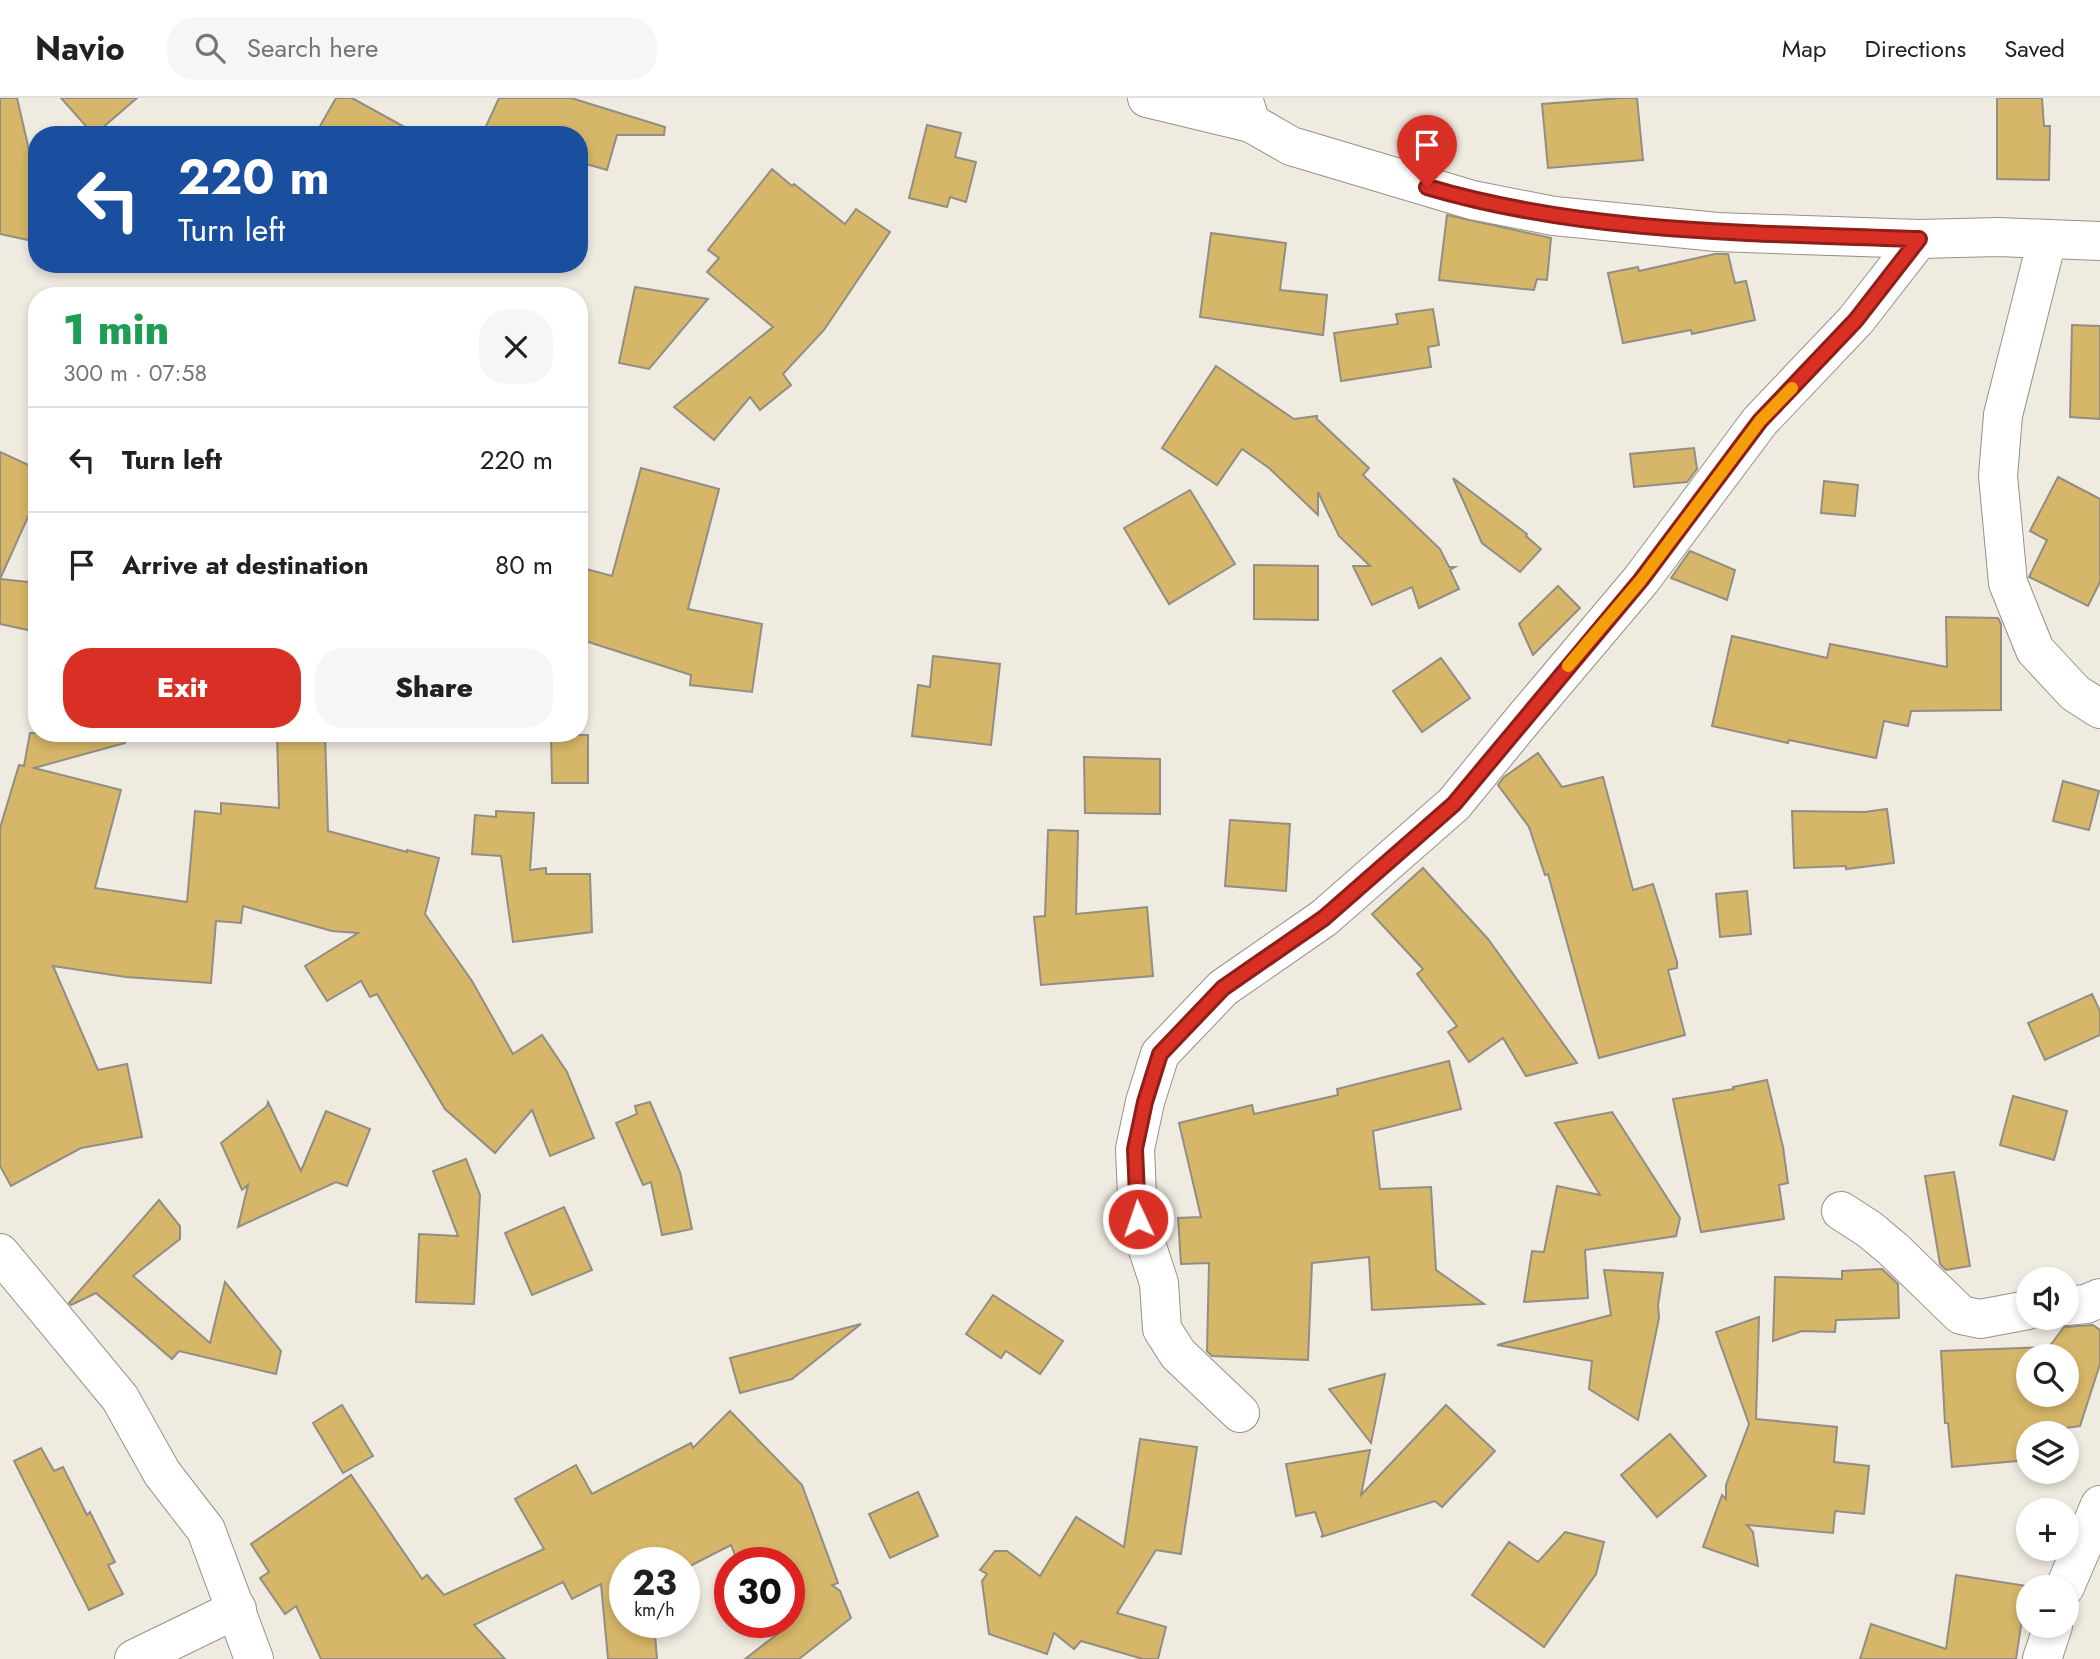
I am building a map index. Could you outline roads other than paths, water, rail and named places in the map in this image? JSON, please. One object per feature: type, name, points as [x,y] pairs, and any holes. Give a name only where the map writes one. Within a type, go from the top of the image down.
[{"type":"street","points":[[1147,98],[1247,110],[1291,146],[1472,200],[1554,216],[1717,232],[1919,239],[1998,237],[2100,241]]},
{"type":"street","points":[[1240,1413],[1178,1354],[1163,1329],[1159,1283],[1138,1219],[1135,1149],[1145,1102],[1160,1054],[1223,988],[1324,918],[1454,804],[1641,580],[1760,421],[1856,320],[1919,239]]},
{"type":"street","points":[[2046,240],[2003,415],[1998,476],[2008,583],[2035,650],[2075,693],[2100,709]]},
{"type":"street","points":[[1841,1211],[1893,1249],[1961,1315],[1980,1319],[2016,1312]]},
{"type":"street","points":[[0,1253],[120,1398],[162,1473],[206,1530],[254,1659]]},
{"type":"street","points":[[2079,1305],[2100,1298]]},
{"type":"street","points":[[2070,1575],[2100,1504]]},
{"type":"street","points":[[134,1659],[237,1609]]},
{"type":"street","points":[[2042,1659],[2049,1638]]}]
